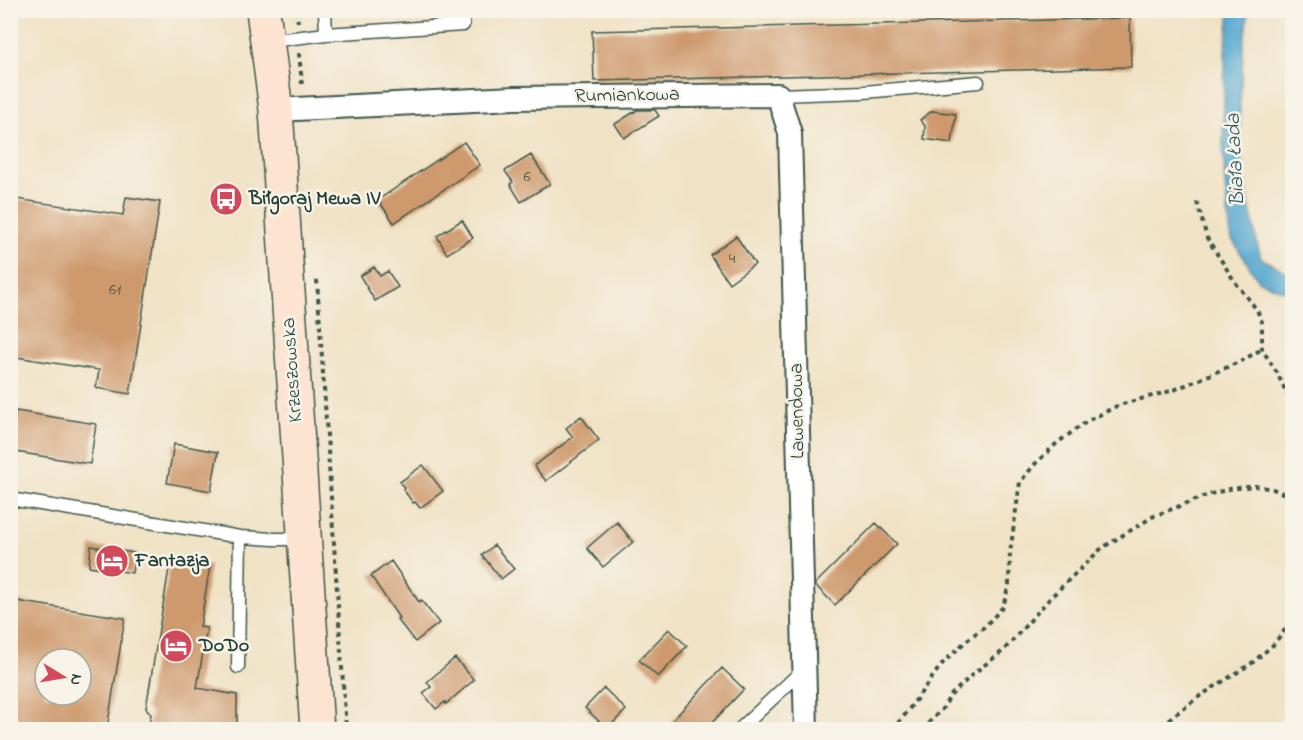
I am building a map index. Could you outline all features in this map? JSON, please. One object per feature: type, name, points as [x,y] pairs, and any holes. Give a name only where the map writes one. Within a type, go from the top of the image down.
[{"type":"main road","name":"Krzeszowska","points":[[266,26],[276,110],[317,729]]},
{"type":"street","name":"Rumiankowa","points":[[276,110],[514,98],[778,95]]},
{"type":"street","name":"Lawendowa","points":[[778,95],[790,133],[807,729]]},
{"type":"lane","points":[[325,10],[326,34]]},
{"type":"lane","points":[[266,26],[326,34],[463,25],[463,10]]},
{"type":"lane","name":"Rumiankowa","points":[[778,95],[864,92],[978,82]]},
{"type":"lane","points":[[10,499],[240,537],[305,539]]},
{"type":"lane","points":[[238,668],[240,537]]},
{"type":"lane","points":[[740,729],[804,669]]},
{"type":"path","points":[[296,10],[298,23]]},
{"type":"path","points":[[1197,202],[1207,237],[1235,282],[1257,310],[1262,322],[1262,349],[1293,404]]},
{"type":"path","points":[[892,729],[904,717],[942,664],[1003,607],[1009,584],[1010,553],[1020,482],[1034,465],[1057,443],[1089,420],[1119,405],[1174,390],[1241,361],[1262,349]]},
{"type":"path","points":[[922,729],[943,708],[950,696],[974,673],[1003,651],[1051,597],[1102,548],[1154,516],[1229,489],[1255,486],[1273,489],[1293,497]]},
{"type":"path","points":[[1154,729],[1252,663],[1273,645],[1291,626],[1293,620]]},
{"type":"water","name":"Biała Łada","points":[[1230,11],[1248,11],[1240,103],[1241,164],[1257,243],[1261,258],[1292,275],[1292,294],[1259,281],[1231,238],[1223,142],[1225,53]]},
{"type":"building","points":[[1130,18],[1131,67],[594,81],[592,31]]},
{"type":"building","points":[[637,110],[655,110],[659,116],[624,138],[615,124]]},
{"type":"building","points":[[932,111],[956,114],[952,143],[924,139],[925,126],[920,120]]},
{"type":"building","points":[[464,142],[480,165],[394,223],[378,200]]},
{"type":"building","points":[[531,155],[550,184],[521,202],[510,184],[513,182],[505,171]]},
{"type":"building","points":[[126,197],[160,202],[130,394],[96,388],[99,370],[10,356],[10,198],[123,215]]},
{"type":"building","points":[[462,220],[473,238],[447,254],[437,236]]},
{"type":"building","points":[[736,236],[755,264],[729,283],[710,255]]},
{"type":"building","points":[[374,267],[380,276],[388,271],[398,287],[375,301],[360,276]]},
{"type":"building","points":[[16,411],[96,424],[90,464],[10,451],[10,428],[12,429]]},
{"type":"building","points":[[581,416],[599,440],[546,481],[534,466],[573,437],[566,428]]},
{"type":"building","points":[[174,444],[218,452],[211,491],[167,483]]},
{"type":"building","points":[[423,465],[443,491],[420,508],[415,502],[413,503],[400,482]]},
{"type":"building","points":[[617,522],[633,542],[603,567],[587,548]]},
{"type":"building","points":[[876,523],[897,544],[835,605],[816,586],[816,583]]},
{"type":"building","points":[[494,545],[514,569],[501,579],[482,555]]},
{"type":"building","name":"Fantazja","points":[[91,546],[135,553],[132,573],[89,566]]},
{"type":"building","points":[[391,561],[419,602],[421,600],[439,623],[415,642],[397,619],[399,618],[371,576]]},
{"type":"building","name":"DoDo","points":[[170,563],[210,566],[200,627],[207,628],[197,688],[237,695],[237,729],[148,729],[151,714],[146,708]]},
{"type":"building","points":[[10,600],[125,618],[107,729],[10,729]]},
{"type":"building","points":[[669,629],[687,646],[658,677],[639,660]]},
{"type":"building","points":[[455,658],[474,680],[446,704],[445,702],[436,709],[423,693],[431,687],[427,682]]},
{"type":"building","points":[[722,668],[744,689],[706,729],[664,729]]},
{"type":"building","points":[[604,688],[626,710],[607,729],[585,708]]},
{"type":"place","name":"Biłgoraj Mewa IV","points":[[226,199]]},
{"type":"place","name":"Fantazja","points":[[112,561]]},
{"type":"place","name":"DoDo","points":[[176,646]]}]
